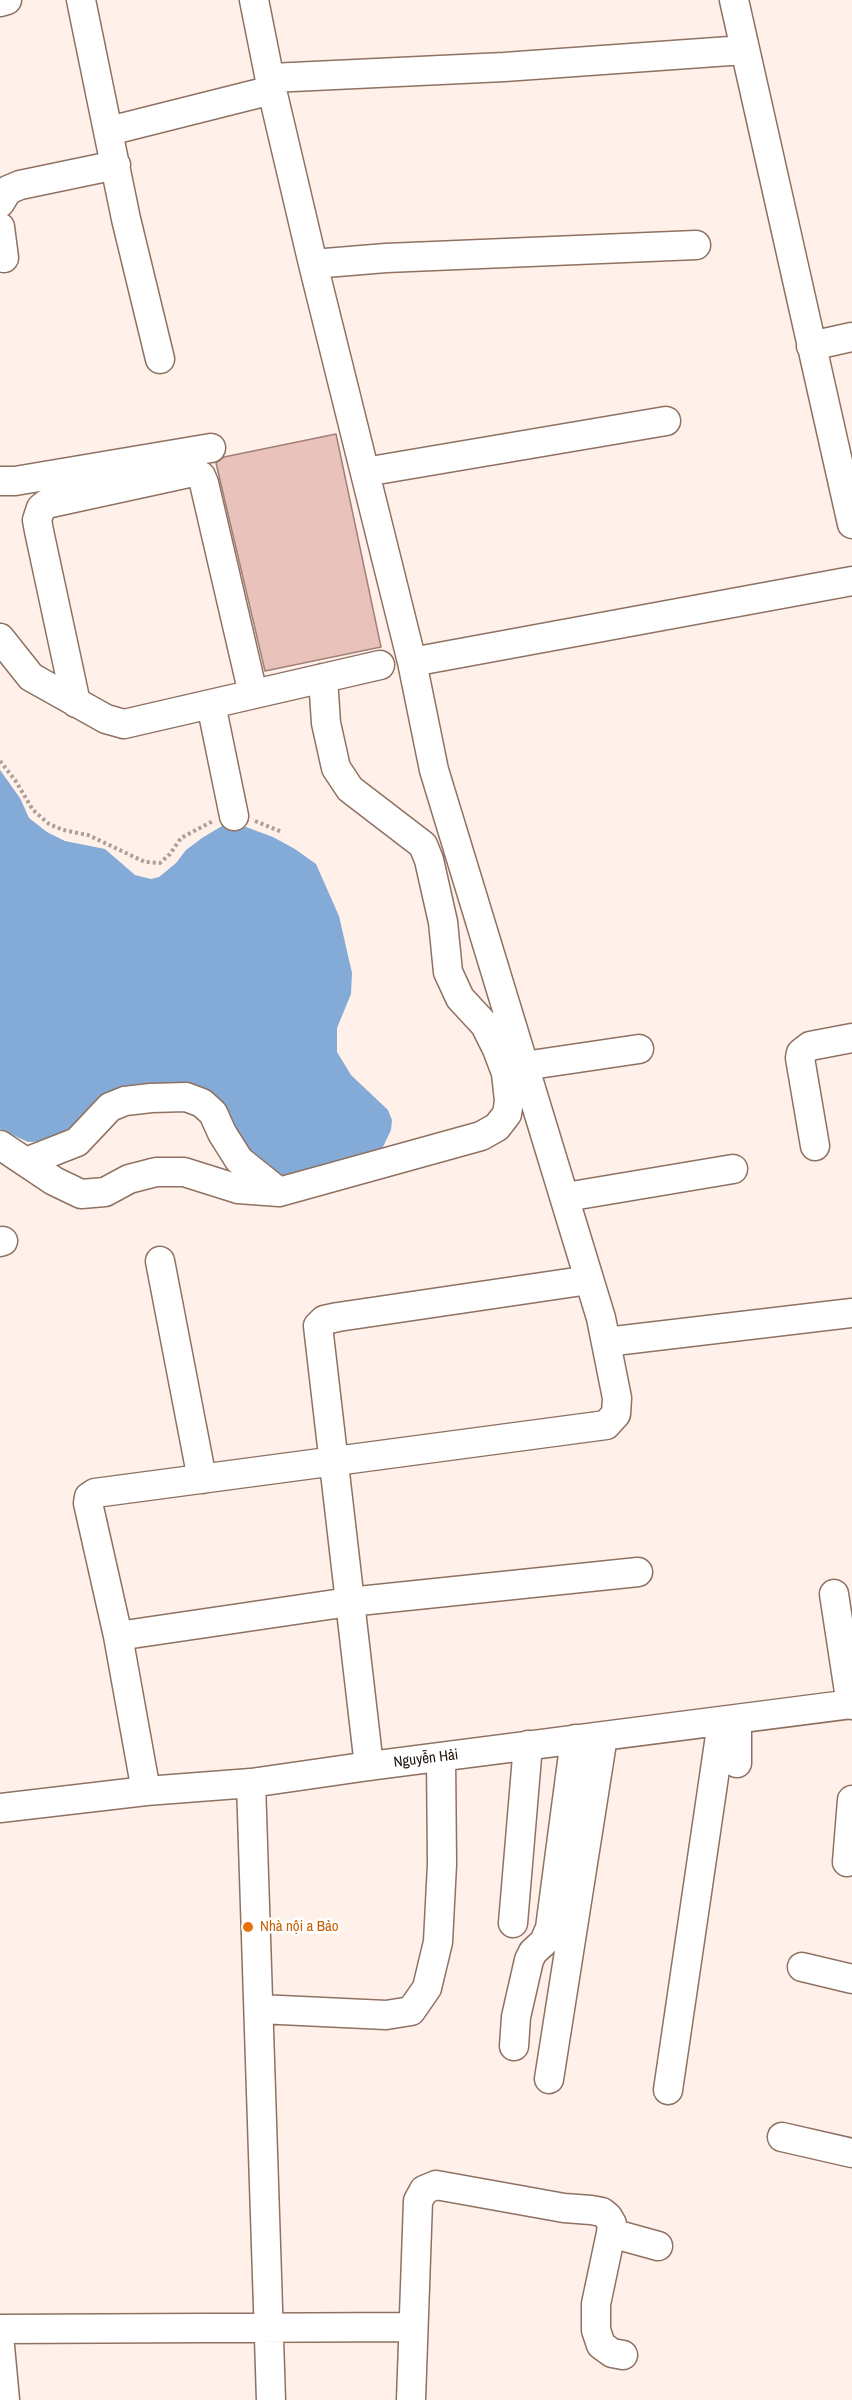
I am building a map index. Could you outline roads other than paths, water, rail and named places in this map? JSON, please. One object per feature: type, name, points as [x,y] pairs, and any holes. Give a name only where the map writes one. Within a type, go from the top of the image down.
[{"type":"street","points":[[0,2],[7,0]]},
{"type":"street","points":[[81,0],[126,219],[160,359]]},
{"type":"street","points":[[146,1791],[118,1636],[88,1503],[89,1497],[95,1493],[606,1425],[616,1414],[617,1398],[602,1318],[434,770],[412,662],[313,264],[254,0]]},
{"type":"street","points":[[734,0],[850,509]]},
{"type":"street","points":[[109,131],[272,84],[744,50]]},
{"type":"street","points":[[0,203],[8,190],[20,185],[116,165]]},
{"type":"street","points":[[0,227],[4,258]]},
{"type":"street","points":[[313,264],[398,257],[696,245]]},
{"type":"street","points":[[812,346],[852,337]]},
{"type":"street","points":[[365,472],[666,422]]},
{"type":"street","points":[[0,481],[15,481],[212,448]]},
{"type":"street","points":[[76,703],[39,531],[37,520],[40,508],[46,504],[193,472],[201,476],[204,483],[254,694]]},
{"type":"street","points":[[412,662],[852,582]]},
{"type":"street","points":[[0,638],[31,677],[105,719],[124,724],[380,665]]},
{"type":"street","points":[[0,1145],[54,1181],[81,1194],[105,1192],[129,1179],[156,1172],[184,1172],[238,1189],[279,1192],[481,1136],[497,1127],[507,1114],[509,1101],[506,1073],[497,1049],[484,1025],[460,998],[448,972],[443,922],[429,860],[423,845],[350,789],[336,768],[326,723],[323,678]]},
{"type":"street","points":[[211,704],[234,816]]},
{"type":"street","points":[[815,1146],[801,1053],[810,1046],[852,1038]]},
{"type":"street","points":[[524,1066],[639,1049]]},
{"type":"street","points":[[26,1162],[77,1142],[110,1107],[125,1101],[186,1097],[202,1103],[213,1113],[222,1133],[239,1160],[279,1192]]},
{"type":"street","points":[[566,1197],[733,1169]]},
{"type":"street","points":[[160,1261],[202,1479]]},
{"type":"street","points":[[369,1766],[318,1335],[321,1322],[338,1317],[590,1281]]},
{"type":"street","points":[[606,1342],[852,1313]]},
{"type":"street","points":[[118,1636],[349,1602],[638,1572]]},
{"type":"street","points":[[834,1594],[851,1705]]},
{"type":"street","name":"Nguyễn Hải","points":[[0,1808],[146,1791],[251,1783],[528,1745],[851,1705]]},
{"type":"street","points":[[730,1721],[737,1763]]},
{"type":"street","points":[[668,2090],[730,1721]]},
{"type":"street","points":[[549,2079],[603,1736]]},
{"type":"street","points":[[514,2046],[516,2017],[529,1960],[533,1952],[544,1942],[550,1928],[575,1739]]},
{"type":"street","points":[[513,1923],[528,1745]]},
{"type":"street","points":[[259,2009],[386,2015],[411,2011],[427,1988],[438,1942],[442,1864],[441,1757]]},
{"type":"street","points":[[251,1783],[272,2400]]},
{"type":"street","points":[[847,1862],[852,1800]]},
{"type":"street","points":[[802,1967],[852,1978]]},
{"type":"street","points":[[782,2137],[852,2152]]},
{"type":"street","points":[[411,2400],[418,2201],[424,2190],[436,2185],[564,2208],[602,2212],[612,2224],[596,2304],[596,2330],[601,2344],[612,2353],[623,2355]]},
{"type":"street","points":[[611,2233],[658,2246]]},
{"type":"street","points":[[0,2329],[412,2327]]},
{"type":"street","points":[[0,2346],[5,2400]]},
{"type":"water","points":[[0,770],[20,798],[29,818],[47,832],[65,841],[105,849],[135,875],[151,879],[159,877],[176,863],[186,850],[202,838],[222,826],[238,824],[273,837],[316,864],[339,916],[352,973],[351,994],[337,1028],[337,1052],[351,1075],[388,1110],[392,1120],[391,1130],[382,1149],[362,1162],[283,1178],[174,1088],[72,1135],[47,1141],[28,1142],[0,1129]]},
{"type":"place","name":"Nhà nội a Bảo","points":[[248,1927]]}]
